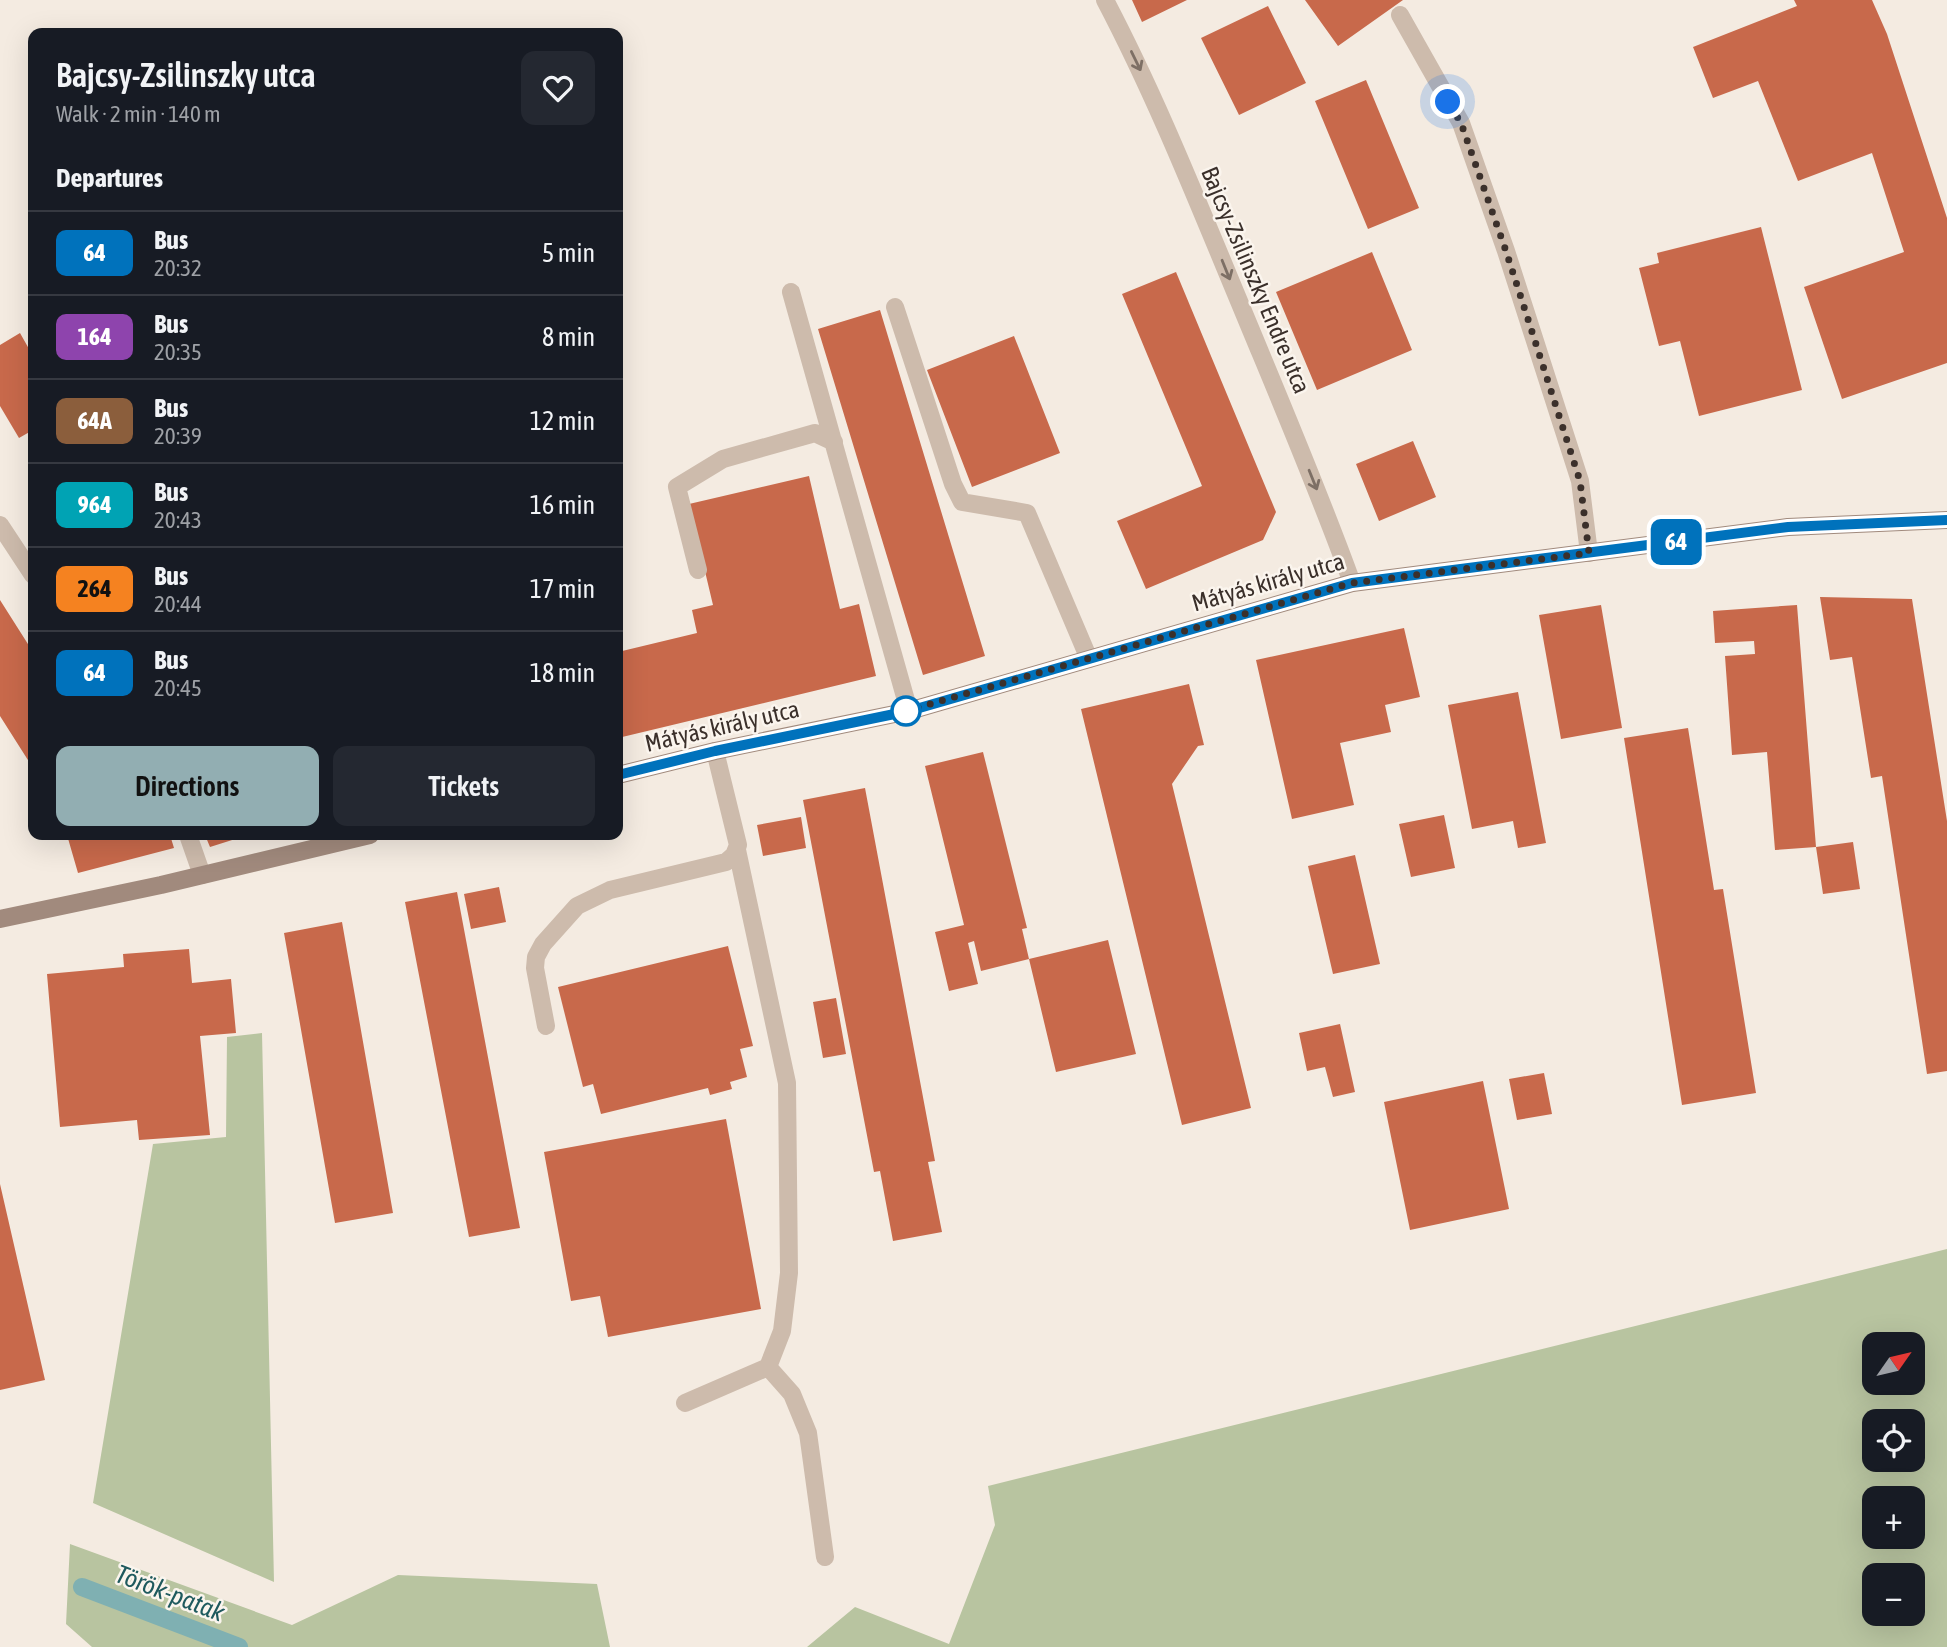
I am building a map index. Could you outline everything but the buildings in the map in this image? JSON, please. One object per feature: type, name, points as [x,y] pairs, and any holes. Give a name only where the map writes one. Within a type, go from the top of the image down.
[{"type":"main road","name":"Mátyás király utca","points":[[623,774],[715,751],[909,711],[1352,583],[1788,527],[1947,520]]},
{"type":"main road","points":[[0,919],[202,875],[333,840]]},
{"type":"street","name":"Bajcsy-Zsilinszky Endre utca","points":[[1105,0],[1139,65],[1195,195],[1325,510],[1352,583]]},
{"type":"street","points":[[1400,15],[1461,123],[1506,251],[1580,481],[1589,553]]},
{"type":"street","points":[[791,292],[909,711]]},
{"type":"street","points":[[895,307],[953,484],[962,502],[1027,513],[1089,659]]},
{"type":"street","points":[[698,570],[677,487],[723,459],[815,433],[834,442]]},
{"type":"street","points":[[0,525],[28,567]]},
{"type":"street","points":[[685,1403],[768,1367],[782,1331],[789,1273],[787,1083],[738,845],[715,751]]},
{"type":"street","points":[[190,840],[202,875]]},
{"type":"street","points":[[546,1026],[535,968],[536,957],[543,944],[576,906],[610,890],[726,862],[737,850]]},
{"type":"street","points":[[768,1367],[792,1394],[808,1433],[825,1557]]},
{"type":"green space","points":[[262,1033],[274,1582],[93,1503],[153,1144],[226,1137],[227,1037]]},
{"type":"green space","points":[[1947,1249],[1947,1647],[807,1647],[855,1607],[949,1644],[995,1525],[988,1486]]},
{"type":"green space","points":[[70,1544],[292,1625],[398,1575],[597,1584],[610,1647],[92,1647],[66,1624]]},
{"type":"waterway","name":"Török-patak","points":[[82,1587],[239,1647]]},
{"type":"bus line","name":"64","points":[[623,774],[715,751],[909,711],[1352,583],[1788,527],[1947,520]]},
{"type":"route","points":[[906,711],[1352,583],[1589,553],[1580,481],[1506,251],[1461,123],[1448,102]]}]
